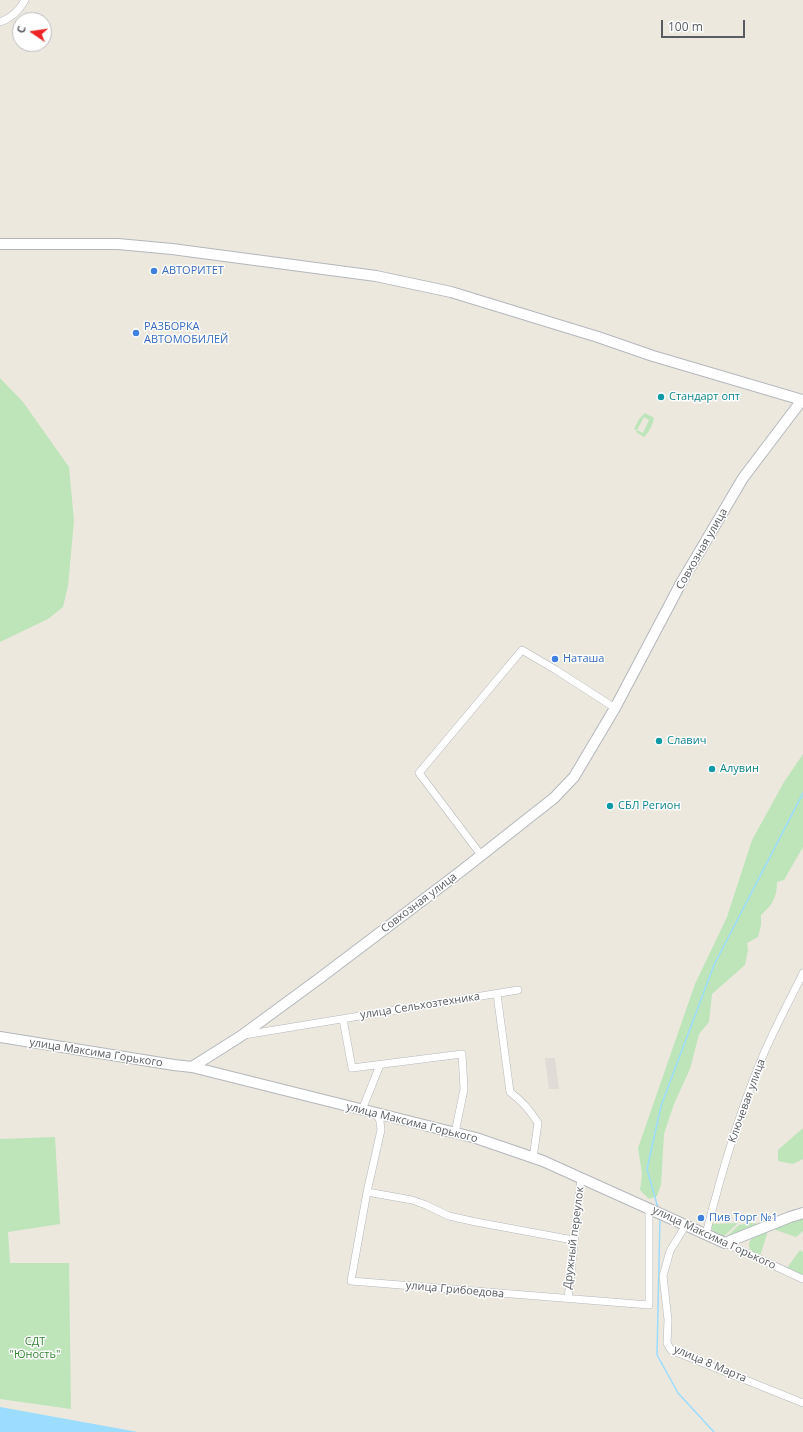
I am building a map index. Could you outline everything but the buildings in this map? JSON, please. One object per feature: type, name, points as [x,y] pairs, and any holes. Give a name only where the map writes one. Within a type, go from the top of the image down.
[{"type":"street","points":[[0,22],[10,17],[20,9],[25,0]]},
{"type":"street","points":[[0,244],[118,244],[172,249],[376,276],[451,292],[598,337],[653,356],[802,399]]},
{"type":"street","name":"Совхозная улица","points":[[192,1066],[242,1036],[481,855],[554,798],[574,777],[614,708],[681,583],[743,478],[802,399]]},
{"type":"street","points":[[481,855],[419,773],[522,650],[556,670],[614,708]]},
{"type":"street","name":"Ключевая улица","points":[[706,1234],[720,1177],[744,1106],[762,1058],[803,973]]},
{"type":"street","name":"улица Сельхозтехника","points":[[242,1036],[518,990]]},
{"type":"street","points":[[497,994],[510,1092],[522,1101],[532,1112],[538,1124],[533,1158]]},
{"type":"street","points":[[343,1019],[352,1068],[462,1054],[464,1089],[455,1133]]},
{"type":"street","name":"улица Максима Горького","points":[[0,1037],[174,1065],[192,1066],[476,1138],[533,1158],[582,1178],[803,1279]]},
{"type":"street","points":[[362,1110],[380,1065]]},
{"type":"street","name":"улица Грибоедова","points":[[376,1113],[380,1121],[381,1130],[367,1192],[351,1281],[649,1305],[649,1208]]},
{"type":"street","name":"Дружный переулок","points":[[568,1299],[582,1178]]},
{"type":"street","points":[[367,1192],[412,1200],[449,1216],[574,1240]]},
{"type":"street","points":[[725,1243],[803,1213]]},
{"type":"street","name":"улица 8 Марта","points":[[686,1225],[670,1251],[663,1276],[668,1320],[667,1343],[671,1350],[803,1403]]},
{"type":"shaded area","points":[[545,1058],[555,1058],[559,1089],[549,1089]]},
{"type":"green space","points":[[0,378],[23,402],[69,467],[74,521],[68,586],[63,607],[48,619],[0,642]]},
{"type":"green space","points":[[645,413],[654,418],[648,433],[644,437],[636,432],[637,430],[634,429],[639,419]],"holes":[[[644,417],[649,420],[643,433],[637,430]]]},
{"type":"green space","points":[[803,754],[803,847],[784,880],[777,882],[775,897],[768,908],[761,915],[761,925],[758,937],[747,943],[748,950],[745,965],[712,994],[709,1022],[699,1034],[690,1069],[674,1104],[664,1134],[661,1185],[657,1196],[649,1199],[640,1190],[642,1174],[638,1148],[695,984],[727,917],[752,840],[784,782]]},
{"type":"green space","points":[[803,1128],[803,1159],[793,1164],[778,1161],[778,1150]]},
{"type":"green space","name":"СДТ \"Юность\"","points":[[55,1137],[60,1224],[8,1232],[10,1263],[69,1263],[71,1409],[0,1399],[0,1139]]},
{"type":"green space","points":[[803,1219],[803,1231],[796,1237],[773,1229],[784,1223]]},
{"type":"green space","points":[[738,1223],[723,1237],[714,1233],[711,1224]]},
{"type":"green space","points":[[750,1223],[760,1224],[725,1238],[739,1225]]},
{"type":"green space","points":[[768,1231],[760,1256],[750,1249],[749,1244],[753,1237]]},
{"type":"green space","points":[[800,1250],[803,1252],[803,1275],[787,1268]]},
{"type":"water","points":[[0,1407],[138,1432],[0,1432]]},
{"type":"waterway","points":[[658,1208],[647,1169],[661,1106],[714,965],[803,793]]},
{"type":"waterway","points":[[660,1218],[657,1355],[678,1393],[714,1432]]},
{"type":"place","name":"АВТОРИТЕТ","points":[[154,271]]},
{"type":"place","name":"РАЗБОРКА АВТОМОБИЛЕЙ","points":[[136,333]]},
{"type":"place","name":"Стандарт опт","points":[[661,397]]},
{"type":"place","name":"Наташа","points":[[555,659]]},
{"type":"place","name":"Славич","points":[[659,741]]},
{"type":"place","name":"Алувин","points":[[712,769]]},
{"type":"place","name":"СБЛ Регион","points":[[610,806]]},
{"type":"place","name":"Пив Торг №1","points":[[701,1218]]}]
